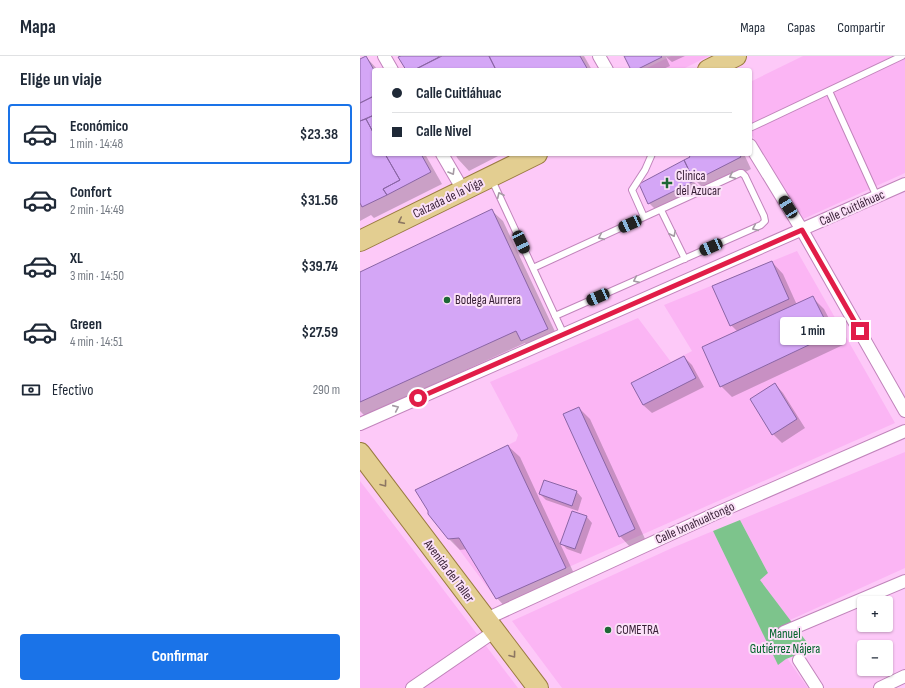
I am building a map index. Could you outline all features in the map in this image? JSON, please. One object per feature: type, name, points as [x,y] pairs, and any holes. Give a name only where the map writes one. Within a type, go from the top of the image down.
[{"type":"main road","points":[[712,68],[736,56]]},
{"type":"main road","name":"Calzada de la Viga","points":[[360,241],[533,156]]},
{"type":"main road","name":"Avenida del Taller","points":[[360,454],[538,688]]},
{"type":"street","points":[[384,56],[391,68]]},
{"type":"street","points":[[599,56],[606,68]]},
{"type":"street","points":[[752,148],[802,230],[905,411]]},
{"type":"street","points":[[443,156],[463,190]]},
{"type":"street","name":"Calle Cuitláhuac","points":[[360,424],[905,184]]},
{"type":"street","name":"Calle Ixnahualtongo","points":[[412,688],[490,625],[719,512],[905,431]]},
{"type":"street","points":[[784,632],[905,581]]},
{"type":"street","points":[[799,660],[817,688]]},
{"type":"street","points":[[880,688],[905,676]]},
{"type":"lane","points":[[752,127],[903,56],[905,60]]},
{"type":"lane","points":[[829,91],[877,196]]},
{"type":"lane","points":[[644,217],[632,190],[645,170],[651,156]]},
{"type":"lane","points":[[533,268],[740,173],[745,176],[755,197],[765,219],[764,224],[555,316]]},
{"type":"lane","points":[[491,177],[564,334]]},
{"type":"lane","points":[[661,210],[685,259]]},
{"type":"shaded area","points":[[671,56],[709,56],[685,68],[647,68]]},
{"type":"shaded area","points":[[803,56],[905,56],[905,173],[801,220],[752,135],[752,81]]},
{"type":"shaded area","points":[[797,251],[895,423],[496,599],[415,490],[516,441],[518,435],[490,382],[638,318],[671,362],[692,351],[664,305]]},
{"type":"shaded area","points":[[905,452],[905,568],[790,620],[759,579],[768,573],[740,520]]},
{"type":"shaded area","points":[[360,481],[417,555],[518,688],[360,688]]},
{"type":"shaded area","points":[[713,531],[778,664],[787,658],[808,688],[562,688],[512,621],[672,548]]},
{"type":"green space","name":"Manuel Gutiérrez Nájera","points":[[740,520],[768,573],[760,580],[812,649],[786,659],[778,665],[713,531]]},
{"type":"building","points":[[366,56],[373,68],[372,97],[360,103],[360,59]]},
{"type":"building","points":[[439,56],[418,68],[405,68],[398,57]]},
{"type":"building","points":[[442,56],[489,56],[495,68],[418,68]]},
{"type":"building","points":[[489,56],[580,56],[587,68],[495,68]]},
{"type":"building","points":[[624,56],[662,57],[640,68],[630,68]]},
{"type":"building","points":[[372,97],[372,116],[360,121],[360,103]]},
{"type":"building","points":[[372,116],[372,130],[366,119]]},
{"type":"building","points":[[366,119],[372,130],[372,156],[386,156],[400,180],[383,189],[387,195],[362,207],[360,203],[360,121]]},
{"type":"building","points":[[386,156],[422,156],[431,172],[387,195],[383,189],[400,180]]},
{"type":"building","points":[[689,156],[741,157],[694,181],[684,160]]},
{"type":"building","name":"Clinica del Azucar","points":[[684,160],[694,181],[648,204],[639,184]]},
{"type":"building","name":"Bodega Aurrera","points":[[492,209],[548,329],[521,341],[516,331],[360,402],[360,272]]},
{"type":"building","points":[[772,261],[789,299],[730,326],[712,286]]},
{"type":"building","points":[[813,296],[832,334],[720,387],[702,347]]},
{"type":"building","points":[[684,356],[696,378],[643,405],[631,383]]},
{"type":"building","points":[[775,383],[797,419],[772,435],[750,399]]},
{"type":"building","points":[[579,407],[635,529],[619,537],[563,414]]},
{"type":"building","points":[[508,445],[566,568],[496,599],[459,538],[448,539],[428,514],[428,511],[415,490]]},
{"type":"building","points":[[544,480],[577,491],[572,506],[539,494]]},
{"type":"building","points":[[572,511],[587,516],[575,549],[560,544]]},
{"type":"place","name":"Clinica del Azucar","points":[[667,183]]},
{"type":"place","name":"Bodega Aurrera","points":[[447,300]]},
{"type":"place","name":"COMETRA","points":[[608,630]]},
{"type":"route","points":[[418,398],[802,230],[860,331]]}]
